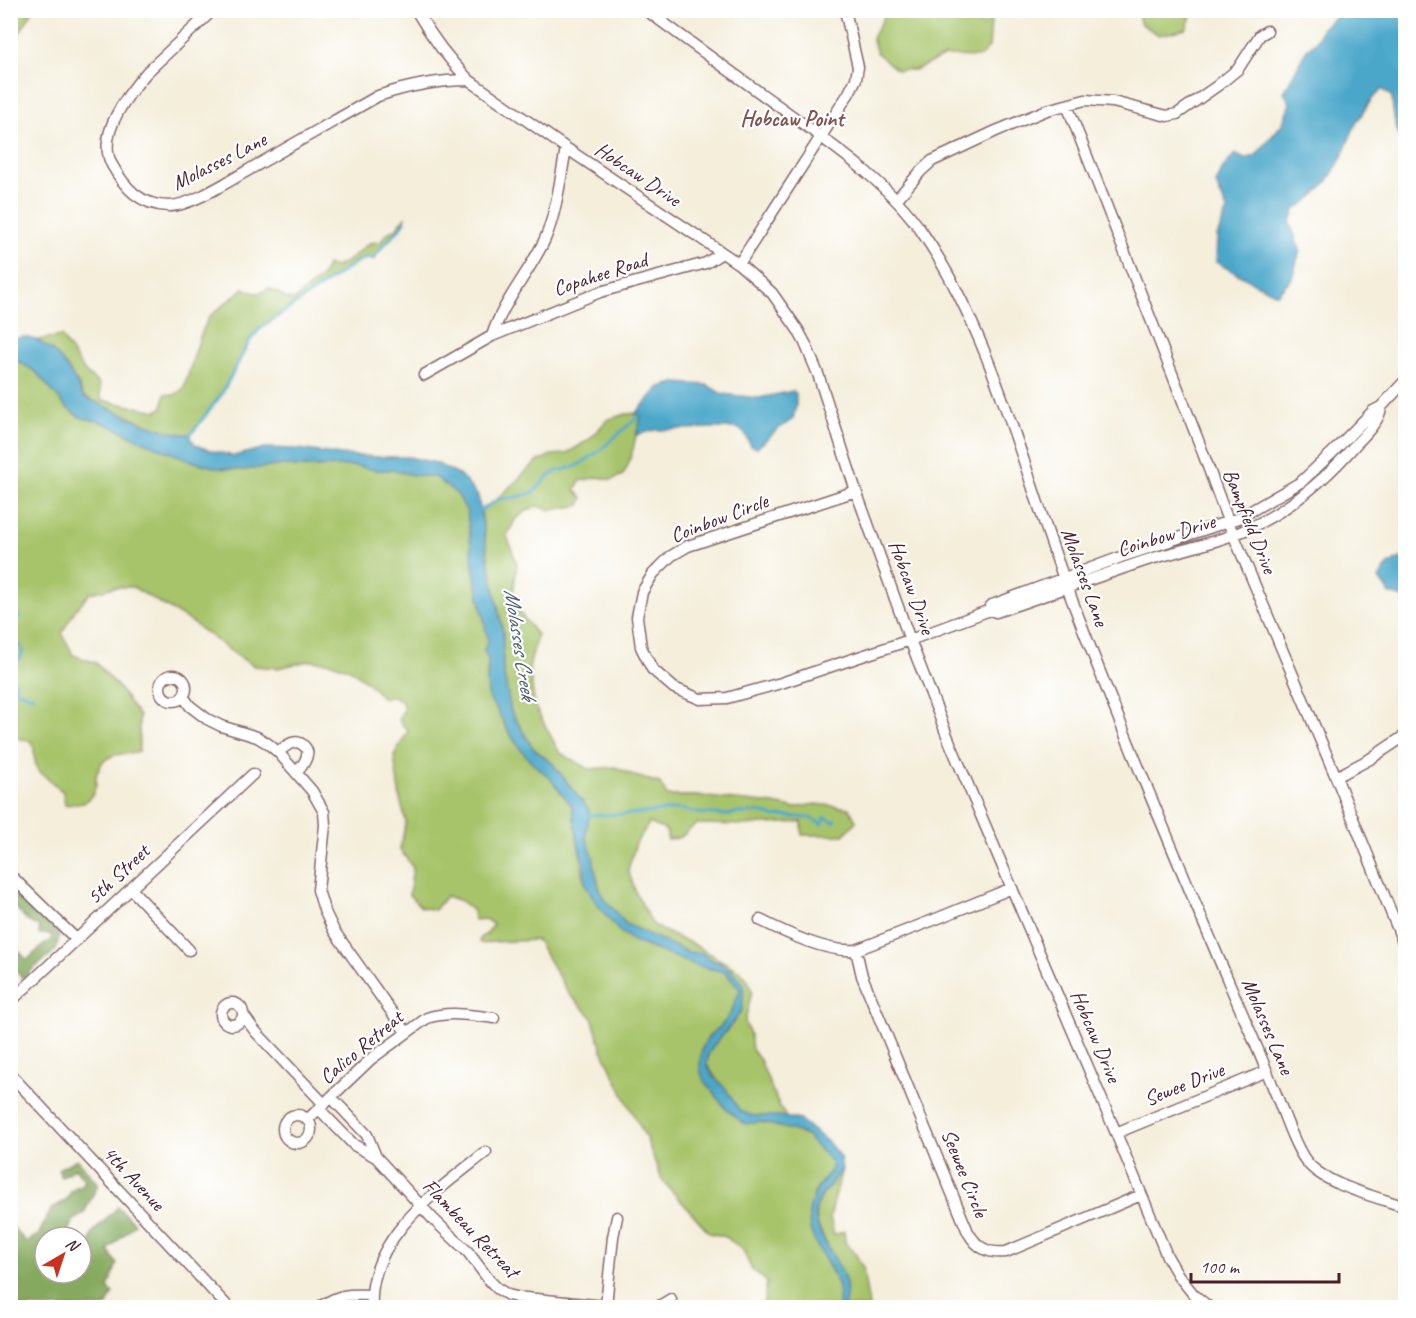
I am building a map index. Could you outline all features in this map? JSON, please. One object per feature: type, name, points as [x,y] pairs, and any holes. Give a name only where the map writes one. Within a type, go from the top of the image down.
[{"type":"street","name":"Molasses Lane","points":[[213,10],[130,92],[108,137],[107,150],[111,163],[124,184],[135,196],[145,202],[157,205],[182,205],[231,180],[378,96],[423,84],[447,80],[469,80]]},
{"type":"street","name":"Hobcaw Drive","points":[[416,10],[441,49],[469,80],[739,264],[772,293],[790,316],[818,374],[856,491],[948,738],[1141,1195],[1167,1256],[1178,1275],[1194,1295],[1210,1308]]},
{"type":"street","name":"Molasses Lane","points":[[646,10],[857,164],[896,200],[927,240],[975,329],[1065,583],[1153,803],[1304,1160],[1329,1180],[1406,1207]]},
{"type":"street","points":[[739,264],[856,79],[858,67],[845,10]]},
{"type":"street","points":[[896,200],[932,161],[1047,110],[1085,100],[1113,102],[1167,116],[1177,114],[1238,69],[1260,35],[1267,32]]},
{"type":"street","name":"Bampfield Drive","points":[[1067,105],[1228,522],[1406,949]]},
{"type":"street","name":"Copahee Road","points":[[492,336],[496,322],[546,236],[554,211],[566,148]]},
{"type":"street","name":"Copahee Road","points":[[424,375],[492,336],[600,292],[706,263],[722,253]]},
{"type":"street","name":"Coinbow Drive","points":[[1065,583],[1130,554],[1239,518],[1301,482],[1373,411],[1381,407],[1406,380]]},
{"type":"street","name":"Coinbow Drive","points":[[910,640],[990,610],[992,605],[1243,531],[1275,515],[1309,491],[1341,462],[1366,433],[1379,416],[1381,407]]},
{"type":"street","name":"Coinbow Circle","points":[[856,491],[688,546],[671,556],[653,574],[642,592],[637,617],[641,647],[652,669],[674,688],[700,699],[727,698],[782,683],[910,640]]},
{"type":"street","points":[[183,696],[190,706],[207,719],[221,726],[257,737],[278,752],[312,791],[324,812],[325,825],[318,890],[326,915],[334,932],[406,1032]]},
{"type":"street","points":[[1336,777],[1370,759],[1406,735]]},
{"type":"street","points":[[278,752],[291,743],[297,742],[304,745],[308,750],[308,756],[297,772]]},
{"type":"street","name":"5th Street","points":[[10,1002],[253,774]]},
{"type":"street","points":[[10,875],[77,940]]},
{"type":"street","points":[[760,920],[816,944],[840,950],[856,950],[1012,888]]},
{"type":"street","points":[[131,889],[189,950]]},
{"type":"street","name":"Seewee Circle","points":[[856,950],[862,976],[968,1232],[978,1246],[992,1252],[1006,1252],[1141,1195]]},
{"type":"street","name":"Calico Retreat","points":[[307,1120],[371,1059],[427,1018],[456,1013],[494,1018]]},
{"type":"street","name":"Flambeau Retreat","points":[[243,1016],[325,1104],[367,1135],[376,1157],[433,1219],[468,1252],[498,1289],[508,1294],[527,1298],[626,1308]]},
{"type":"street","name":"Sewee Drive","points":[[1116,1133],[1267,1071]]},
{"type":"street","name":"4th Avenue","points":[[10,1074],[229,1308]]},
{"type":"street","points":[[325,1104],[354,1145],[376,1157]]},
{"type":"street","points":[[372,1308],[371,1295],[378,1266],[390,1242],[403,1224],[422,1205],[486,1152]]},
{"type":"street","points":[[606,1305],[617,1217]]},
{"type":"street","points":[[318,1308],[329,1300],[348,1294],[371,1295]]},
{"type":"street","points":[[657,1308],[671,1299]]},
{"type":"green space","points":[[1138,10],[1193,11],[1186,29],[1159,35],[1140,23]]},
{"type":"green space","points":[[10,11],[33,11],[11,46]]},
{"type":"green space","points":[[887,11],[964,11],[983,24],[991,21],[989,47],[980,57],[945,56],[915,70],[897,70],[877,53],[872,38]]},
{"type":"green space","points":[[405,217],[405,222],[374,259],[358,261],[262,327],[251,339],[221,395],[191,434],[166,431],[151,426],[83,396],[78,383],[37,340],[61,336],[85,372],[99,384],[101,400],[157,411],[162,408],[165,394],[175,395],[184,388],[200,337],[209,317],[244,288],[256,293],[268,288],[294,300],[322,276],[327,265],[336,267],[348,261],[369,243],[381,242],[386,234],[397,228]]},
{"type":"green space","points":[[11,359],[36,372],[66,407],[79,417],[101,422],[192,461],[218,468],[244,470],[283,465],[296,467],[356,466],[375,470],[392,470],[435,477],[458,495],[467,512],[474,571],[488,640],[484,651],[488,659],[489,699],[519,747],[530,761],[549,777],[572,806],[585,884],[597,904],[618,930],[635,942],[695,965],[725,972],[740,989],[732,1013],[709,1036],[701,1050],[724,1107],[760,1122],[807,1136],[832,1162],[832,1170],[812,1197],[823,1256],[839,1290],[839,1307],[763,1307],[767,1282],[751,1268],[743,1250],[726,1237],[710,1233],[662,1180],[646,1138],[602,1050],[592,1017],[569,994],[537,940],[483,944],[479,942],[481,937],[487,934],[493,924],[485,919],[474,920],[473,911],[461,901],[446,896],[435,910],[421,907],[409,895],[413,868],[400,849],[406,822],[394,756],[408,731],[399,720],[404,708],[401,700],[391,696],[383,698],[350,669],[328,662],[308,661],[278,668],[254,666],[190,621],[133,587],[115,587],[90,593],[75,610],[62,633],[73,655],[96,663],[118,687],[139,716],[139,752],[114,755],[103,761],[96,775],[93,794],[84,803],[65,805],[63,792],[37,769],[31,741],[11,737]]},
{"type":"green space","points":[[642,413],[632,453],[623,475],[611,480],[598,477],[580,481],[575,490],[583,498],[580,505],[552,510],[537,506],[515,520],[507,536],[517,564],[512,603],[537,635],[529,668],[535,707],[560,753],[589,769],[615,767],[660,783],[667,796],[697,796],[793,808],[816,804],[849,808],[856,821],[844,835],[802,835],[802,822],[749,825],[696,824],[681,837],[668,840],[666,830],[649,823],[636,843],[628,870],[636,893],[653,925],[691,943],[740,971],[748,980],[752,991],[745,1022],[752,1050],[760,1060],[786,1118],[752,1116],[740,1111],[707,1065],[708,1055],[713,1046],[742,1009],[744,985],[731,970],[702,953],[687,952],[626,924],[602,896],[586,838],[586,830],[565,781],[553,764],[533,748],[511,712],[503,669],[503,632],[481,510],[494,502],[535,463],[551,455],[566,454],[590,439],[607,420],[626,414]]},
{"type":"green space","points":[[15,895],[31,903],[59,935],[56,950],[22,978],[11,964],[11,944],[27,960],[51,941],[51,934],[39,934],[39,926],[29,922],[12,904]]},
{"type":"green space","points":[[77,1159],[98,1184],[84,1213],[71,1225],[43,1225],[52,1208],[65,1201],[73,1189],[86,1182],[75,1168],[61,1177],[58,1169]]},
{"type":"green space","points":[[842,1169],[830,1217],[834,1235],[844,1231],[845,1242],[863,1268],[869,1307],[844,1307],[846,1284],[817,1223],[816,1208],[823,1194]]},
{"type":"green space","points":[[118,1207],[135,1224],[108,1250],[117,1264],[108,1288],[113,1293],[106,1307],[11,1307],[11,1302],[18,1295],[21,1287],[17,1278],[11,1281],[11,1225],[26,1242],[33,1238],[33,1285],[93,1285],[94,1231]]},
{"type":"water","points":[[1342,11],[1405,11],[1405,149],[1393,112],[1392,97],[1382,89],[1371,100],[1355,125],[1341,159],[1327,182],[1313,197],[1295,210],[1290,223],[1300,250],[1292,278],[1277,294],[1216,262],[1217,237],[1227,210],[1216,184],[1223,168],[1235,154],[1245,159],[1256,155],[1283,123],[1290,103],[1284,92],[1307,49],[1316,42],[1322,28]]},
{"type":"water","points":[[23,337],[43,344],[60,359],[83,397],[152,426],[167,431],[191,434],[191,439],[196,445],[209,450],[234,456],[265,448],[299,449],[341,455],[409,457],[436,463],[461,476],[478,496],[503,632],[503,669],[511,712],[533,748],[553,764],[589,810],[586,838],[593,856],[602,896],[626,924],[687,952],[702,953],[731,970],[744,985],[742,1009],[713,1046],[708,1055],[707,1066],[740,1111],[754,1116],[779,1116],[800,1120],[828,1142],[840,1157],[842,1169],[821,1197],[816,1208],[816,1218],[822,1237],[839,1266],[846,1284],[844,1307],[839,1307],[839,1294],[835,1279],[814,1240],[809,1218],[813,1198],[832,1170],[832,1162],[807,1136],[760,1122],[745,1124],[723,1106],[706,1084],[701,1073],[700,1062],[704,1044],[728,1018],[740,989],[725,972],[695,965],[635,942],[618,930],[597,904],[585,884],[584,864],[572,806],[549,777],[530,761],[519,747],[489,699],[488,659],[484,651],[488,640],[474,571],[467,512],[458,495],[435,477],[392,470],[375,470],[356,466],[296,467],[283,465],[244,470],[218,468],[192,461],[101,422],[80,417],[66,407],[36,372],[11,359],[11,340]]},
{"type":"water","points":[[675,383],[707,385],[722,394],[759,398],[793,391],[796,394],[796,405],[793,419],[757,448],[751,446],[745,434],[738,428],[655,430],[636,435],[642,414],[635,414],[660,387]]},
{"type":"water","points":[[1405,557],[1406,598],[1404,598],[1390,594],[1379,579],[1389,565]]},
{"type":"waterway","points":[[191,434],[221,395],[250,340],[262,327],[358,261],[366,258],[374,259],[405,222]]},
{"type":"waterway","points":[[481,510],[499,499],[534,492],[555,472],[577,466],[598,452],[642,413]]},
{"type":"waterway","points":[[10,610],[19,616],[10,626]]},
{"type":"waterway","points":[[10,636],[23,651],[21,657],[10,667]]},
{"type":"waterway","points":[[10,677],[15,682],[15,690],[33,696]]},
{"type":"waterway","points":[[589,815],[633,814],[680,809],[730,815],[759,812],[775,817],[810,818],[822,824],[825,817],[834,822],[836,820]]},
{"type":"district","name":"Hobcaw Point","points":[[792,119]]},
{"type":"water label","name":"Molasses Creek","points":[[520,644]]}]
